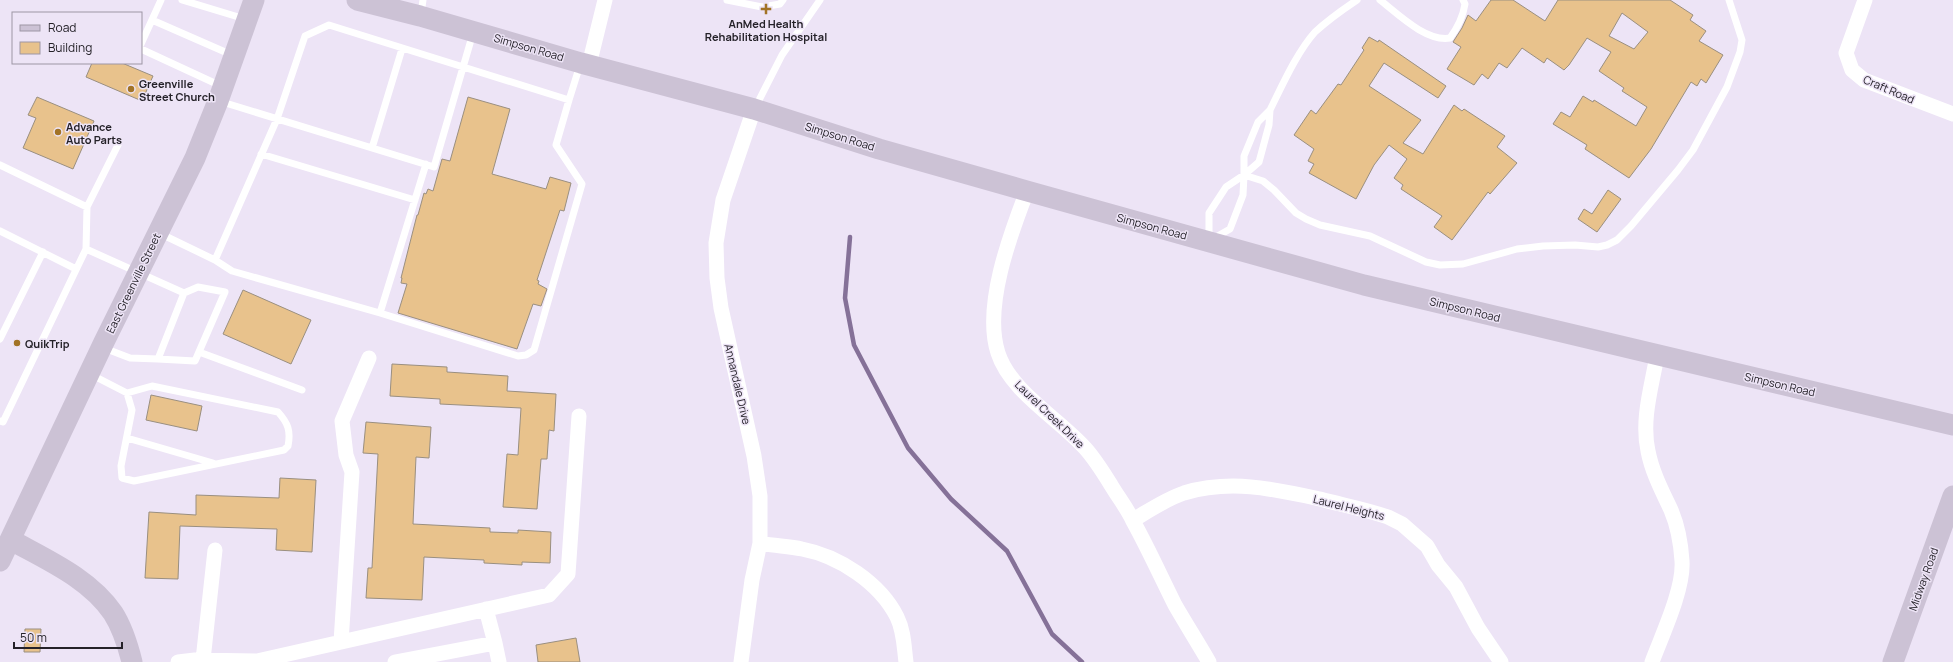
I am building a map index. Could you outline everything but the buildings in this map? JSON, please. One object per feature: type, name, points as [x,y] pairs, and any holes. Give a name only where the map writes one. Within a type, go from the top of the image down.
[{"type":"street","name":"East Greenville Street","points":[[0,561],[5,536],[90,374],[195,158],[254,0]]},
{"type":"street","name":"Simpson Road","points":[[359,0],[422,8],[474,31],[585,64],[754,110],[879,149],[1364,285],[1953,425]]},
{"type":"street","points":[[585,64],[605,0]]},
{"type":"street","name":"Craft Road","points":[[1864,0],[1846,53],[1852,70],[1864,80],[1953,114]]},
{"type":"street","name":"Annandale Drive","points":[[741,662],[752,580],[760,543],[761,518],[759,489],[754,456],[721,308],[716,260],[716,243],[723,200],[754,110]]},
{"type":"street","name":"Laurel Creek Drive","points":[[1027,191],[1002,268],[995,300],[993,324],[998,353],[1005,369],[1025,394],[1051,415],[1086,448],[1133,520],[1176,606],[1210,662]]},
{"type":"street","points":[[1652,662],[1675,599],[1682,575],[1682,561],[1672,512],[1658,484],[1648,451],[1646,419],[1657,355]]},
{"type":"street","points":[[341,642],[352,472],[346,455],[342,421],[369,358]]},
{"type":"street","points":[[178,662],[203,660],[257,661],[549,595],[568,574],[579,416]]},
{"type":"street","name":"Laurel Heights","points":[[1133,520],[1169,499],[1184,493],[1211,487],[1233,485],[1273,489],[1388,517],[1407,528],[1427,546],[1438,565],[1456,587],[1478,628],[1501,662]]},
{"type":"street","name":"Midway Road","points":[[1893,662],[1953,496]]},
{"type":"street","points":[[5,536],[65,569],[94,590],[113,614],[132,662]]},
{"type":"street","points":[[760,543],[803,549],[819,554],[849,568],[862,578],[889,604],[898,618],[903,634],[906,662]]},
{"type":"street","points":[[203,660],[215,550]]},
{"type":"street","points":[[486,609],[499,662]]},
{"type":"street","points":[[395,662],[495,643]]},
{"type":"lane","points":[[142,42],[160,0]]},
{"type":"lane","points":[[182,0],[247,20]]},
{"type":"lane","points":[[727,0],[762,7],[780,4],[783,0]]},
{"type":"lane","points":[[754,110],[782,55],[820,0]]},
{"type":"lane","points":[[1270,110],[1269,125],[1259,162],[1244,174],[1226,187],[1208,213],[1209,241],[1230,228],[1243,195],[1244,174],[1244,156],[1258,122],[1270,110],[1290,69],[1314,34],[1333,16],[1357,0]]},
{"type":"lane","points":[[1380,0],[1430,36],[1442,39],[1450,38],[1458,27],[1463,15],[1465,4],[1463,0]]},
{"type":"lane","points":[[1244,174],[1262,180],[1296,213],[1306,219],[1320,225],[1370,236],[1426,262],[1440,265],[1463,264],[1517,249],[1543,246],[1575,245],[1598,247],[1607,245],[1616,240],[1631,226],[1682,165],[1693,150],[1727,87],[1740,52],[1742,40],[1730,0]]},
{"type":"lane","points":[[152,20],[234,56]]},
{"type":"lane","points":[[215,260],[277,119],[305,36],[329,25],[569,100]]},
{"type":"lane","points":[[142,50],[220,94],[277,119],[434,167],[474,31]]},
{"type":"lane","points":[[372,148],[402,48]]},
{"type":"lane","points":[[158,232],[215,260],[232,271],[380,312],[518,356],[526,355],[534,350],[582,184],[556,144],[569,100],[585,64]]},
{"type":"lane","points":[[0,421],[3,422],[86,249],[87,207],[118,145]]},
{"type":"lane","points":[[261,154],[415,200]]},
{"type":"lane","points":[[380,312],[426,164]]},
{"type":"lane","points":[[0,166],[87,207]]},
{"type":"lane","points":[[0,231],[76,269]]},
{"type":"lane","points":[[86,249],[138,274],[184,293]]},
{"type":"lane","points":[[0,339],[43,252]]},
{"type":"lane","points":[[102,347],[130,358],[195,361],[225,292],[198,287],[184,293],[158,359]]},
{"type":"lane","points":[[199,352],[302,390]]},
{"type":"lane","points":[[90,374],[127,393],[152,386],[278,412],[287,422],[290,434],[288,446],[284,450],[215,463],[134,481],[122,478],[121,466],[132,410],[127,393]]},
{"type":"lane","points":[[127,438],[215,463]]},
{"type":"waterway","points":[[850,237],[845,298],[854,345],[908,448],[951,499],[1007,551],[1052,634],[1082,662]]},
{"type":"place","name":"AnMed Health Rehabilitation Hospital","points":[[766,9]]},
{"type":"place","name":"Greenville Street Church","points":[[131,89]]},
{"type":"place","name":"Advance Auto Parts","points":[[58,132]]},
{"type":"place","name":"QuikTrip","points":[[17,343]]}]
